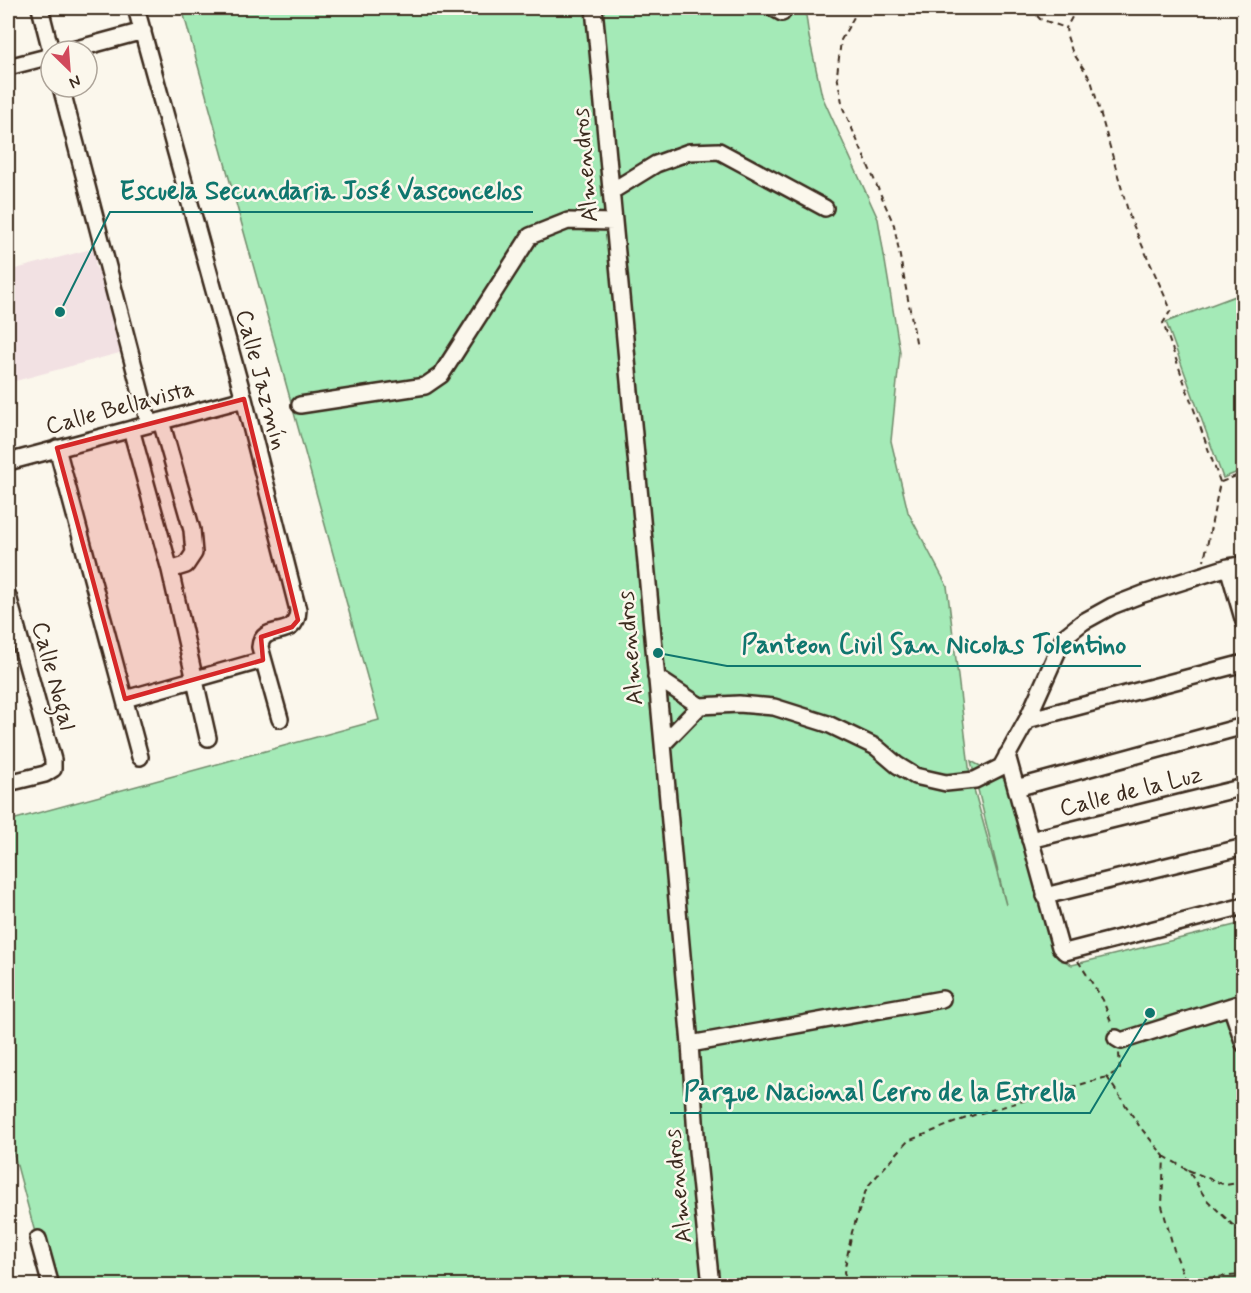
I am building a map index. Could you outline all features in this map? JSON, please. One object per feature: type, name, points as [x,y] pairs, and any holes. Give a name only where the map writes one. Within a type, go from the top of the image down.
[{"type":"street","points":[[40,8],[48,39]]},
{"type":"street","name":"Calle Jazmín","points":[[136,8],[244,399],[298,610],[298,620],[292,627],[260,639],[263,660],[280,718]]},
{"type":"street","name":"Almendros","points":[[594,8],[711,1286]]},
{"type":"street","points":[[99,43],[143,32]]},
{"type":"street","points":[[8,67],[39,59]]},
{"type":"street","points":[[64,99],[155,422],[192,530],[194,553],[186,565],[170,570]]},
{"type":"street","points":[[612,191],[656,164],[689,152],[719,152],[825,208]]},
{"type":"street","points":[[300,405],[425,386],[441,375],[530,236],[568,221],[614,222]]},
{"type":"street","name":"Calle Bellavista","points":[[8,462],[244,399]]},
{"type":"street","points":[[131,429],[170,570],[208,738]]},
{"type":"street","points":[[57,448],[140,757]]},
{"type":"street","points":[[656,677],[700,706],[739,704],[774,707],[828,724],[876,747],[897,765],[915,776],[946,783],[975,780],[1001,767],[1027,720],[1064,637],[1083,622],[1112,606],[1201,575],[1244,564]]},
{"type":"street","points":[[1228,567],[1244,622]]},
{"type":"street","name":"Calle Nogal","points":[[8,596],[53,769],[45,774],[8,783]]},
{"type":"street","points":[[125,699],[263,660]]},
{"type":"street","points":[[1027,720],[1244,663]]},
{"type":"street","points":[[663,744],[700,706]]},
{"type":"street","points":[[1016,788],[1244,726]]},
{"type":"street","points":[[1007,755],[1060,947],[1066,952],[1244,906]]},
{"type":"street","name":"Calle de la Luz","points":[[1030,840],[1244,787]]},
{"type":"street","points":[[1045,896],[1244,847]]},
{"type":"street","points":[[690,1044],[942,999]]},
{"type":"street","points":[[1116,1038],[1121,1041],[1237,1004],[1244,1044]]},
{"type":"street","points":[[38,1239],[51,1286]]},
{"type":"path","points":[[859,8],[841,40],[837,75],[843,108],[894,225],[917,347]]},
{"type":"path","points":[[1030,8],[1040,19],[1066,28]]},
{"type":"path","points":[[1077,8],[1066,28],[1072,51],[1091,80],[1130,218],[1171,310],[1163,323],[1220,482],[1201,575]]},
{"type":"path","points":[[1220,482],[1244,473]]},
{"type":"path","points":[[848,1286],[844,1272],[852,1232],[867,1187],[908,1141],[974,1115],[1107,1077],[1120,1070],[1116,1038],[1103,1000],[1080,963],[1066,952]]},
{"type":"path","points":[[1107,1077],[1140,1127],[1164,1156],[1188,1170],[1225,1185],[1244,1182]]},
{"type":"path","points":[[1164,1156],[1162,1206],[1174,1250],[1188,1286]]},
{"type":"path","points":[[1188,1170],[1206,1199],[1244,1236]]},
{"type":"path","points":[[1136,1286],[1185,1279],[1244,1275]]},
{"type":"highlighted area","points":[[244,399],[298,620],[292,627],[261,637],[263,660],[125,699],[57,448]]},
{"type":"shaded area","points":[[95,248],[97,256],[95,265],[97,269],[101,268],[123,352],[8,383],[8,271]]},
{"type":"green space","points":[[182,8],[805,8],[822,96],[878,219],[900,352],[891,441],[908,512],[947,586],[970,775],[1006,905],[971,761],[1012,783],[1051,946],[1058,958],[1072,965],[1243,923],[1243,1285],[49,1285],[8,1132],[8,821],[379,720]]},
{"type":"green space","points":[[1243,293],[1243,470],[1223,478],[1166,322]]},
{"type":"place","name":"Escuela Secundaria José Vasconcelos","points":[[60,312]]},
{"type":"place","name":"Panteon Civil San Nicolas Tolentino","points":[[658,653]]},
{"type":"place","name":"Parque Nacional Cerro de la Estrella","points":[[1150,1013]]}]
